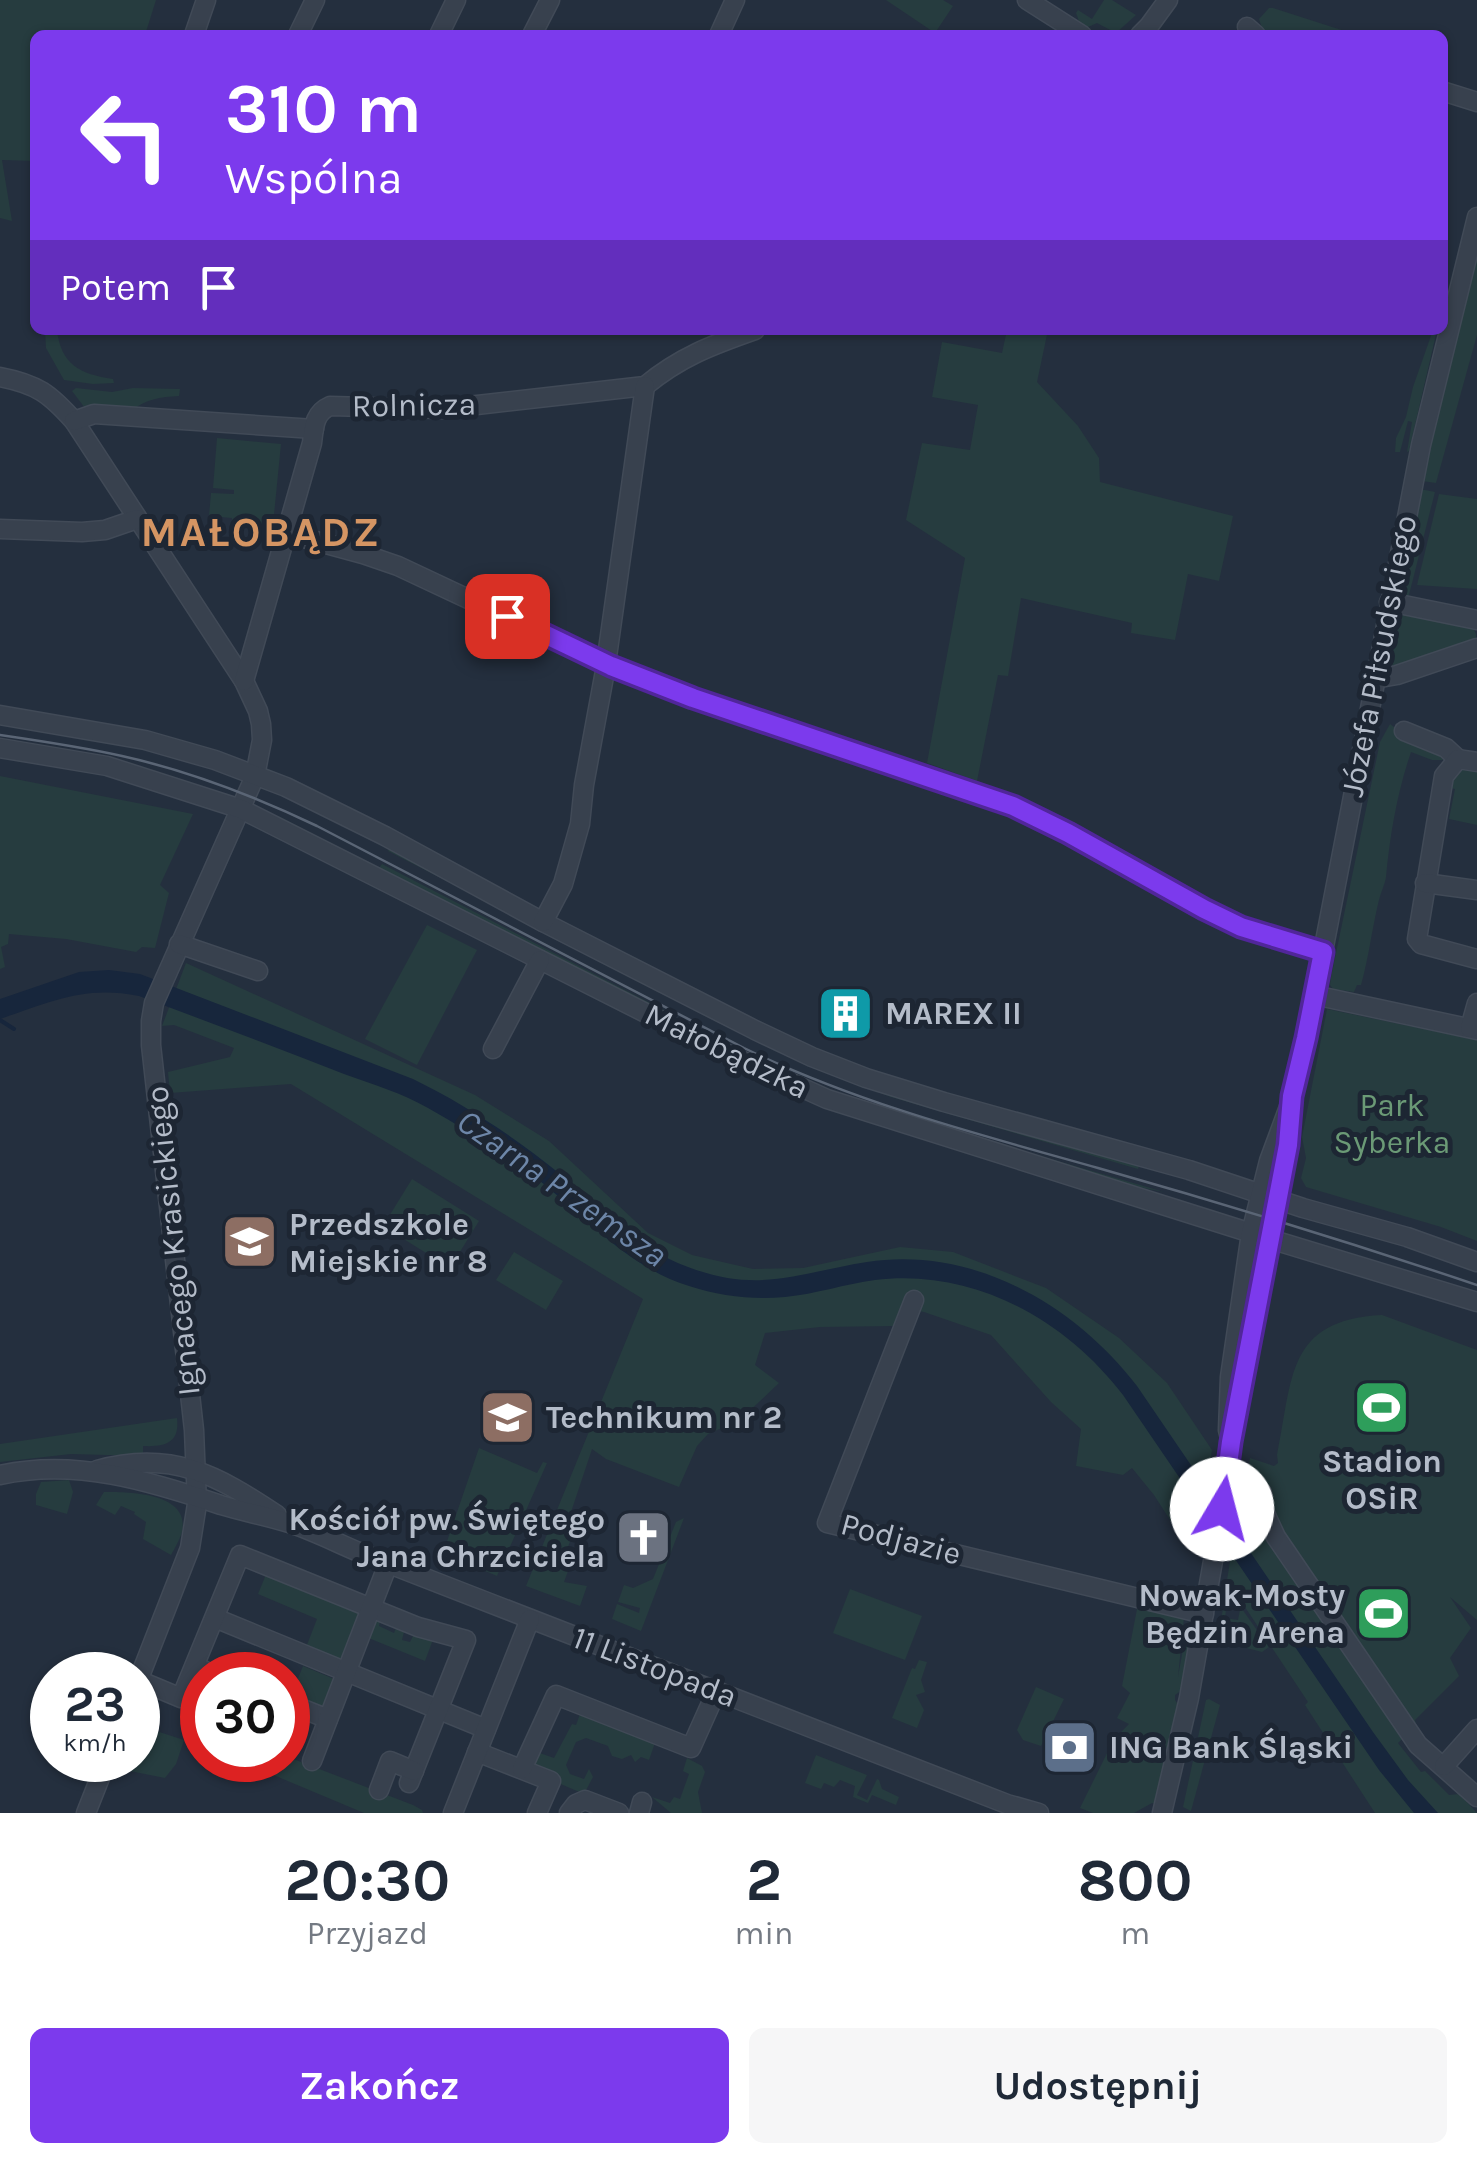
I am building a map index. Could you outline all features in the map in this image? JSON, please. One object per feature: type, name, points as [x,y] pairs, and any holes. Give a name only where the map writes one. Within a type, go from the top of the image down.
[{"type":"street","points":[[196,30],[206,0]]},
{"type":"street","points":[[300,30],[315,0]]},
{"type":"street","points":[[441,30],[456,0]]},
{"type":"street","points":[[535,30],[550,0]]},
{"type":"street","points":[[721,30],[735,0]]},
{"type":"street","points":[[1027,0],[1074,30]]},
{"type":"street","points":[[1145,30],[1168,0]]},
{"type":"street","points":[[1448,93],[1477,102]]},
{"type":"street","name":"Józefa Piłsudskiego","points":[[1448,332],[1477,218]]},
{"type":"street","name":"Rolnicza","points":[[74,421],[94,414],[314,429],[318,414],[330,406],[442,410],[645,386],[691,354],[742,335]]},
{"type":"street","name":"Józefa Piłsudskiego","points":[[1231,1442],[1230,1377],[1246,1258],[1251,1233],[1269,1196],[1314,996],[1389,602],[1447,335]]},
{"type":"street","points":[[0,377],[46,392],[74,421],[137,519],[240,662]]},
{"type":"street","points":[[543,922],[563,884],[580,824],[645,386]]},
{"type":"street","points":[[240,662],[279,557],[314,429]]},
{"type":"street","points":[[0,529],[82,532],[104,530],[137,519]]},
{"type":"street","points":[[286,533],[398,566],[605,662],[693,698],[1013,806],[1241,927],[1323,952]]},
{"type":"street","points":[[279,557],[318,542]]},
{"type":"street","points":[[1389,602],[1477,620]]},
{"type":"street","points":[[1374,678],[1397,676],[1477,648]]},
{"type":"street","name":"Ignacego Krasickiego","points":[[149,1652],[190,1548],[198,1496],[150,1022],[179,944],[255,776],[261,724],[240,662]]},
{"type":"street","name":"Małobądzka","points":[[0,716],[145,740],[286,787],[543,922],[828,1064],[892,1087],[1232,1184],[1477,1262]]},
{"type":"street","points":[[1404,731],[1468,761],[1444,776],[1417,939],[1421,944],[1477,959]]},
{"type":"street","name":"Małobądzka","points":[[0,748],[107,766],[241,808],[725,1053],[827,1099],[1477,1302]]},
{"type":"street","points":[[1425,883],[1477,890]]},
{"type":"street","points":[[179,944],[258,972]]},
{"type":"street","points":[[493,1048],[540,960]]},
{"type":"street","points":[[1314,996],[1474,1029],[1477,1003]]},
{"type":"street","points":[[1232,1184],[1277,1164],[1303,1208]]},
{"type":"street","name":"Józefa Piłsudskiego","points":[[1164,1812],[1204,1614],[1231,1442],[1270,1239],[1269,1196]]},
{"type":"street","points":[[1221,1223],[1238,1239],[1246,1258]]},
{"type":"street","points":[[1264,1273],[1285,1253],[1302,1248]]},
{"type":"street","name":"Podjazie","points":[[914,1300],[827,1523],[1204,1614]]},
{"type":"street","name":"11 Listopada","points":[[93,1471],[124,1462],[197,1470],[227,1482],[290,1523]]},
{"type":"street","name":"11 Listopada","points":[[0,1475],[93,1471],[150,1481],[290,1523],[1029,1812]]},
{"type":"street","points":[[1227,1481],[1251,1485],[1262,1493],[1263,1509],[1276,1537],[1418,1745],[1477,1797]]},
{"type":"street","points":[[201,1652],[240,1555],[437,1634],[466,1640],[412,1777],[390,1760],[379,1790]]},
{"type":"street","points":[[312,1761],[388,1564]]},
{"type":"street","points":[[216,1618],[486,1729]]},
{"type":"street","points":[[453,1813],[530,1618]]},
{"type":"street","points":[[522,1769],[556,1696],[692,1748],[717,1690]]},
{"type":"street","points":[[310,1712],[328,1719]]},
{"type":"street","points":[[1444,1766],[1477,1729]]},
{"type":"street","points":[[477,1752],[551,1781],[538,1813]]},
{"type":"street","points":[[86,1813],[98,1782]]},
{"type":"street","points":[[570,1813],[584,1800],[619,1813]]},
{"type":"green space","points":[[0,0],[156,0],[147,30],[30,30],[30,161],[2,160],[12,221],[0,218]]},
{"type":"green space","points":[[886,0],[943,0],[953,6],[937,30],[931,30]]},
{"type":"green space","points":[[1104,0],[1112,0],[1136,15],[1119,30],[1110,30],[1097,23],[1086,28],[1076,13],[1078,10],[1092,19]]},
{"type":"green space","points":[[1273,8],[1341,30],[1263,30],[1259,19]]},
{"type":"green space","points":[[1477,248],[1477,335],[1436,483],[1422,481],[1435,420]]},
{"type":"green space","points":[[45,335],[58,335],[63,352],[74,366],[113,379],[114,383],[64,380],[46,348]]},
{"type":"green space","points":[[1006,335],[1047,335],[1037,382],[1078,426],[1099,458],[1100,482],[1233,516],[1219,581],[1188,574],[1175,640],[1131,633],[1132,623],[1021,598],[1008,676],[998,675],[977,781],[927,763],[965,558],[906,520],[922,443],[970,450],[978,405],[932,397],[942,342],[1002,353]]},
{"type":"green space","points":[[1431,335],[1436,335],[1409,451],[1412,422],[1408,421],[1400,452],[1395,452],[1396,438]]},
{"type":"green space","points":[[76,388],[112,392],[133,388],[180,389],[179,396],[154,399],[131,411],[85,408],[72,391]]},
{"type":"green space","points":[[217,438],[281,444],[273,525],[209,516],[211,493],[234,494],[234,490],[213,488]]},
{"type":"green space","points":[[1420,489],[1435,492],[1408,599],[1402,586]]},
{"type":"green space","points":[[1439,494],[1477,499],[1477,589],[1417,585]]},
{"type":"green space","points":[[1404,613],[1472,626],[1476,640],[1395,667],[1389,661],[1388,649],[1394,628]]},
{"type":"green space","points":[[1390,724],[1441,754],[1443,760],[1411,752],[1398,798],[1385,880],[1361,985],[1354,992],[1333,989],[1331,977],[1380,742]]},
{"type":"green space","points":[[1477,767],[1477,825],[1449,819],[1455,789],[1446,787],[1456,771]]},
{"type":"green space","points":[[0,776],[193,814],[160,885],[169,893],[155,948],[142,947],[136,952],[66,939],[9,934],[8,944],[1,947],[5,967],[0,969]]},
{"type":"green space","points":[[278,816],[379,868],[382,864],[803,1080],[897,1114],[1164,1192],[1119,1183],[879,1110],[799,1080],[277,819]]},
{"type":"green space","points":[[390,847],[758,1040],[1140,1163],[1138,1169],[891,1097],[798,1061],[388,851]]},
{"type":"green space","points":[[427,925],[477,950],[417,1065],[365,1039]]},
{"type":"green space","points":[[186,963],[475,1095],[549,1141],[648,1233],[692,1255],[753,1269],[803,1268],[900,1247],[953,1252],[1046,1288],[1119,1338],[1167,1383],[1212,1450],[1200,1535],[1194,1545],[1181,1537],[1132,1468],[1123,1475],[1076,1466],[1081,1429],[991,1335],[902,1308],[895,1326],[820,1327],[765,1333],[755,1365],[779,1383],[740,1420],[708,1434],[697,1446],[679,1487],[606,1459],[592,1449],[569,1518],[569,1522],[574,1510],[578,1511],[565,1555],[573,1558],[564,1582],[587,1586],[580,1606],[526,1586],[643,1299],[291,1084],[170,1093],[168,1072],[230,1057],[234,1048],[174,1025],[162,1026]]},
{"type":"green space","name":"Park Syberka","points":[[1327,1009],[1477,1040],[1477,1241],[1306,1187],[1301,1178],[1306,1158],[1302,1137]]},
{"type":"green space","points":[[412,1179],[479,1221],[450,1268],[383,1226]]},
{"type":"green space","points":[[514,1252],[563,1281],[546,1310],[496,1280]]},
{"type":"green space","points":[[1382,1315],[1477,1350],[1477,1620],[1450,1597],[1471,1628],[1450,1658],[1459,1676],[1398,1743],[1421,1772],[1425,1771],[1449,1795],[1459,1794],[1477,1813],[1375,1813],[1227,1580],[1238,1511],[1248,1523],[1250,1513],[1244,1494],[1250,1458],[1274,1466],[1278,1463],[1287,1401],[1300,1358],[1311,1341],[1327,1328],[1351,1319]]},
{"type":"green space","points":[[177,1418],[173,1438],[158,1446],[143,1446],[143,1456],[71,1454],[0,1462],[0,1444]]},
{"type":"green space","points":[[479,1448],[537,1473],[543,1462],[547,1463],[497,1576],[443,1553]]},
{"type":"green space","points":[[69,1480],[73,1492],[67,1514],[36,1505],[41,1482]]},
{"type":"green space","points":[[104,1492],[155,1497],[177,1509],[182,1532],[171,1555],[143,1539],[146,1522],[135,1512],[121,1506],[115,1515],[96,1505]]},
{"type":"green space","points":[[684,1518],[641,1631],[612,1619],[617,1604],[639,1613],[640,1608],[618,1602],[624,1585],[633,1588],[653,1579],[676,1522]]},
{"type":"green space","points":[[267,1572],[364,1609],[344,1665],[305,1650],[317,1619],[258,1594]]},
{"type":"green space","points":[[1227,1587],[1225,1618],[1238,1620],[1242,1609],[1269,1647],[1262,1652],[1227,1643],[1223,1624],[1231,1626],[1233,1622],[1221,1620]]},
{"type":"green space","points":[[850,1589],[922,1616],[905,1660],[833,1633]]},
{"type":"green space","points":[[1138,1604],[1184,1617],[1178,1677],[1188,1621],[1192,1631],[1182,1690],[1175,1695],[1179,1706],[1156,1804],[1134,1813],[1093,1813],[1080,1808],[1114,1739],[1129,1724],[1117,1718],[1130,1693],[1122,1686]]},
{"type":"green space","points":[[375,1614],[381,1617],[379,1626],[394,1633],[396,1628],[383,1622],[413,1629],[411,1634],[404,1632],[402,1640],[410,1642],[416,1630],[434,1637],[425,1661],[366,1637]]},
{"type":"green space","points":[[919,1660],[927,1662],[921,1680],[925,1692],[916,1695],[924,1710],[917,1728],[892,1718]]},
{"type":"green space","points":[[310,1669],[334,1679],[322,1708],[310,1703]]},
{"type":"green space","points":[[1036,1687],[1064,1699],[1041,1746],[1023,1740],[1017,1730]]},
{"type":"green space","points":[[1209,1699],[1220,1705],[1191,1811],[1183,1807]]},
{"type":"green space","points":[[580,1714],[655,1743],[649,1760],[641,1757],[635,1762],[631,1755],[622,1759],[612,1756],[608,1746],[586,1738],[576,1742],[566,1765],[570,1774],[584,1779],[589,1769],[593,1777],[584,1794],[530,1766],[537,1752],[554,1758]]},
{"type":"green space","points":[[160,1732],[180,1739],[176,1764],[165,1778],[160,1777]]},
{"type":"green space","points":[[816,1755],[867,1775],[857,1795],[867,1800],[879,1780],[882,1789],[899,1797],[896,1805],[872,1795],[868,1803],[853,1797],[855,1786],[840,1780],[834,1787],[824,1783],[821,1789],[805,1783]]},
{"type":"green space","points":[[687,1758],[705,1772],[698,1792],[702,1813],[671,1813],[652,1797],[670,1803],[674,1797],[680,1799],[689,1774],[683,1771]]},
{"type":"green space","points":[[310,1765],[413,1805],[423,1813],[364,1813],[290,1782],[310,1782]]},
{"type":"water","name":"Czarna Przemsza","points":[[79,972],[140,974],[433,1089],[525,1147],[635,1238],[688,1267],[713,1275],[758,1280],[867,1262],[906,1259],[945,1263],[1018,1287],[1052,1307],[1112,1356],[1137,1386],[1373,1732],[1438,1813],[1414,1813],[1379,1770],[1123,1395],[1074,1343],[1045,1322],[981,1291],[911,1278],[875,1280],[773,1298],[701,1289],[646,1266],[510,1159],[428,1108],[387,1089],[139,996],[84,994],[0,1019],[0,999]]},
{"type":"waterway","points":[[0,1020],[14,1029]]},
{"type":"waterway","points":[[1183,1504],[1190,1491]]},
{"type":"tram line","points":[[0,735],[147,762],[270,805],[744,1048],[830,1085],[918,1116],[1241,1210],[1477,1285]]},
{"type":"place","name":"MAREX II","points":[[846,1013]]},
{"type":"place","name":"Przedszkole Miejskie nr 8","points":[[250,1242]]},
{"type":"place","name":"Stadion OSiR","points":[[1382,1407]]},
{"type":"place","name":"Technikum nr 2","points":[[507,1417]]},
{"type":"place","name":"Kościół pw. Świętego Jana Chrzciciela","points":[[644,1537]]},
{"type":"place","name":"Nowak-Mosty Będzin Arena","points":[[1384,1613]]},
{"type":"place","name":"ING Bank Śląski","points":[[1070,1747]]},
{"type":"district","name":"MAŁOBĄDZ","points":[[261,532]]},
{"type":"route","points":[[507,616],[611,666],[693,698],[1013,806],[1241,927],[1323,952],[1292,1096],[1288,1145],[1231,1442],[1222,1509]]}]
